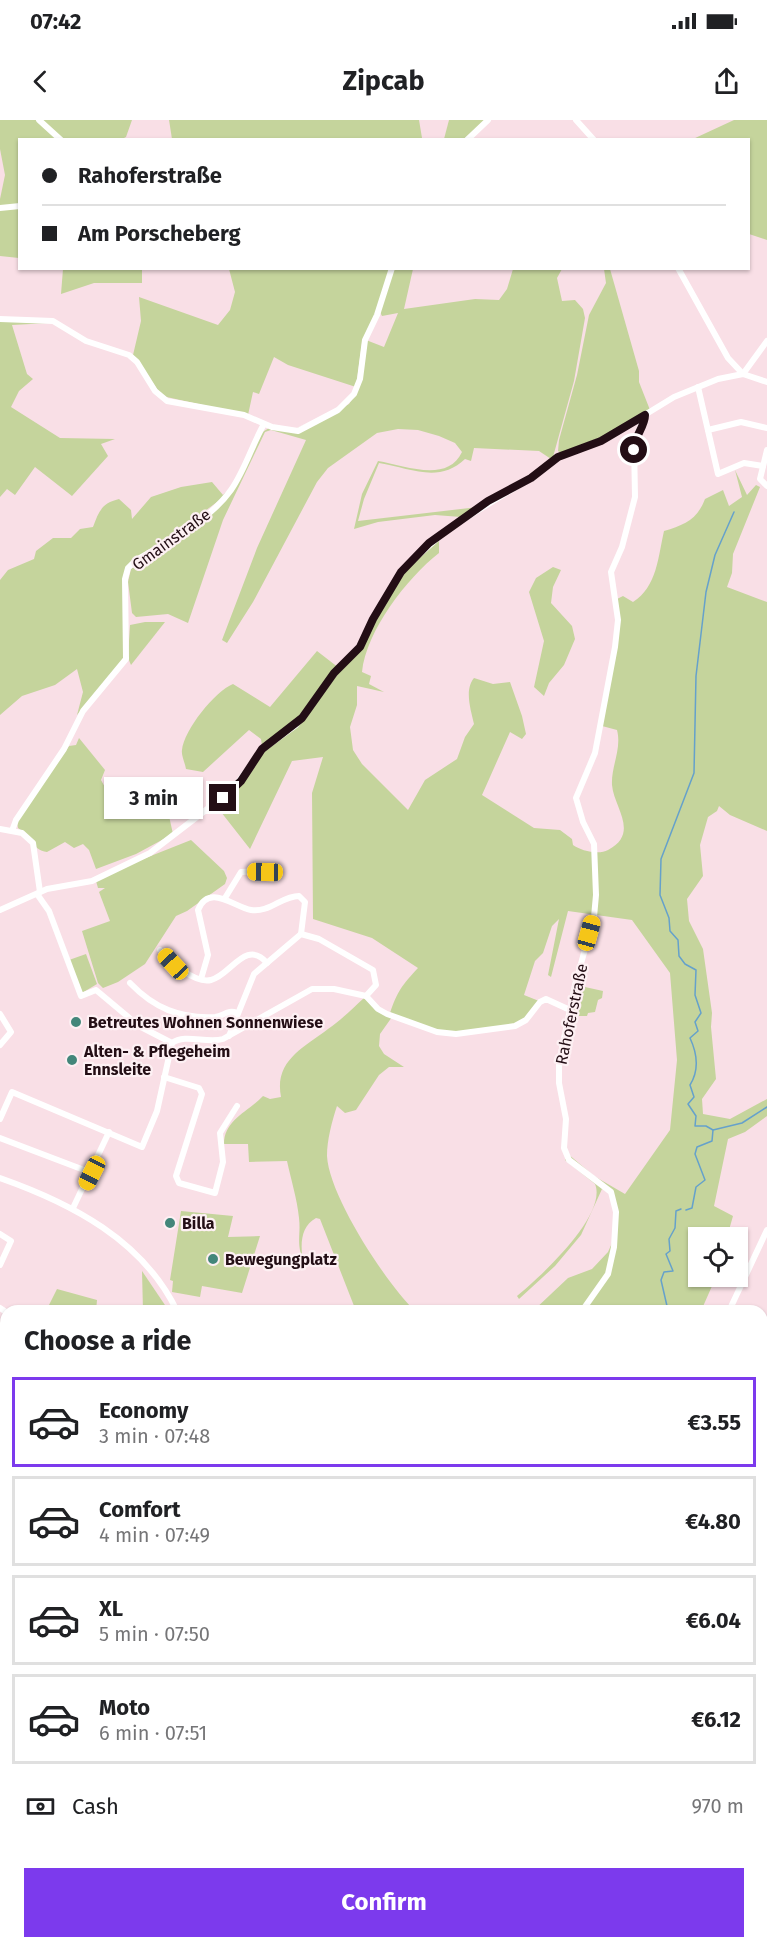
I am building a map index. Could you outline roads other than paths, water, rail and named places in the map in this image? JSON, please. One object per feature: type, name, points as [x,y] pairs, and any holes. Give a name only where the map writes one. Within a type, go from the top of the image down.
[{"type":"street","points":[[39,120],[58,138]]},
{"type":"street","points":[[469,138],[488,120]]},
{"type":"street","points":[[576,120],[592,138]]},
{"type":"street","points":[[0,208],[18,206]]},
{"type":"street","points":[[0,319],[45,320],[61,324],[86,341],[129,355],[137,362],[154,392],[167,401],[244,415],[264,424],[294,431],[302,430],[348,403],[357,387],[365,340],[377,315],[391,270]]},
{"type":"street","points":[[679,270],[701,306],[722,350],[743,374],[767,382]]},
{"type":"street","points":[[0,910],[38,893],[102,877],[172,839],[232,790],[262,749],[302,718],[328,680],[362,643],[373,619],[401,572],[429,543],[488,501],[531,478],[558,457],[601,441],[698,387],[743,374],[767,341]]},
{"type":"street","points":[[698,387],[719,474],[744,463],[763,466]]},
{"type":"street","name":"Rahoferstraße","points":[[586,1305],[608,1274],[614,1247],[616,1212],[611,1192],[569,1160],[564,1151],[566,1119],[559,1069],[570,1010],[594,917],[596,895],[594,844],[583,822],[576,798],[594,753],[615,647],[618,620],[611,572],[622,547],[635,497],[634,443],[645,415]]},
{"type":"street","points":[[708,430],[741,422],[767,428]]},
{"type":"street","name":"Gmainstraße","points":[[12,831],[16,820],[64,749],[83,711],[126,659],[125,579],[128,568],[135,561],[196,522],[224,498],[239,476],[264,424]]},
{"type":"street","points":[[767,450],[761,482],[767,486]]},
{"type":"street","points":[[0,829],[25,834],[33,843],[38,893],[53,919],[81,996],[96,990],[139,1026],[172,1043]]},
{"type":"street","points":[[225,898],[240,872],[279,870]]},
{"type":"street","points":[[201,979],[208,955],[199,918],[199,908],[212,898],[225,898],[243,908],[260,910],[299,896],[305,902],[301,934],[253,975],[229,1036]]},
{"type":"street","points":[[301,934],[319,939],[373,970],[376,985],[366,996]]},
{"type":"street","points":[[160,950],[177,967],[201,979],[214,979],[247,955],[258,956],[267,963]]},
{"type":"street","points":[[130,982],[154,1004],[178,1015],[217,1017],[231,1011],[237,1013]]},
{"type":"street","points":[[172,1043],[181,1039],[210,1042],[229,1036],[265,1018],[307,990],[334,989],[366,996],[381,1011],[448,1033],[491,1031],[515,1026],[526,1020],[540,1002],[546,999],[570,1010]]},
{"type":"street","points":[[0,1014],[11,1032],[0,1045]]},
{"type":"street","points":[[0,1119],[12,1092],[142,1147],[154,1120],[172,1043]]},
{"type":"street","points":[[165,1077],[198,1088],[202,1094],[175,1178],[179,1183],[215,1193],[223,1162],[220,1133],[237,1106]]},
{"type":"street","points":[[74,1208],[109,1132]]},
{"type":"street","points":[[0,1138],[92,1173]]},
{"type":"street","points":[[0,1178],[74,1208],[98,1223],[147,1265],[160,1280],[174,1305]]},
{"type":"street","points":[[732,1305],[767,1230]]},
{"type":"street","points":[[0,1265],[11,1241],[3,1235]]},
{"type":"waterway","points":[[713,1130],[706,1126],[695,1126],[696,1116],[688,1104],[694,1097],[690,1085],[696,1067],[696,1055],[690,1038],[698,1031],[695,1022],[701,1013],[695,995],[696,970],[685,964],[679,956],[678,940],[670,931],[669,918],[660,895],[661,859],[694,773],[696,676],[706,592],[715,555],[734,512]]},
{"type":"waterway","points":[[686,1210],[692,1208],[696,1187],[705,1180],[695,1154],[697,1147],[712,1141],[713,1130],[742,1123],[767,1107]]},
{"type":"waterway","points":[[667,1305],[661,1280],[664,1272],[673,1271],[666,1254],[670,1251],[669,1239],[675,1228],[676,1211],[681,1209]]},
{"type":"place","name":"Betreutes Wohnen Sonnenwiese","points":[[76,1022]]},
{"type":"place","name":"Alten- & Pflegeheim Ennsleite","points":[[72,1060]]},
{"type":"place","name":"Billa","points":[[170,1223]]},
{"type":"place","name":"Bewegungplatz","points":[[213,1259]]}]
